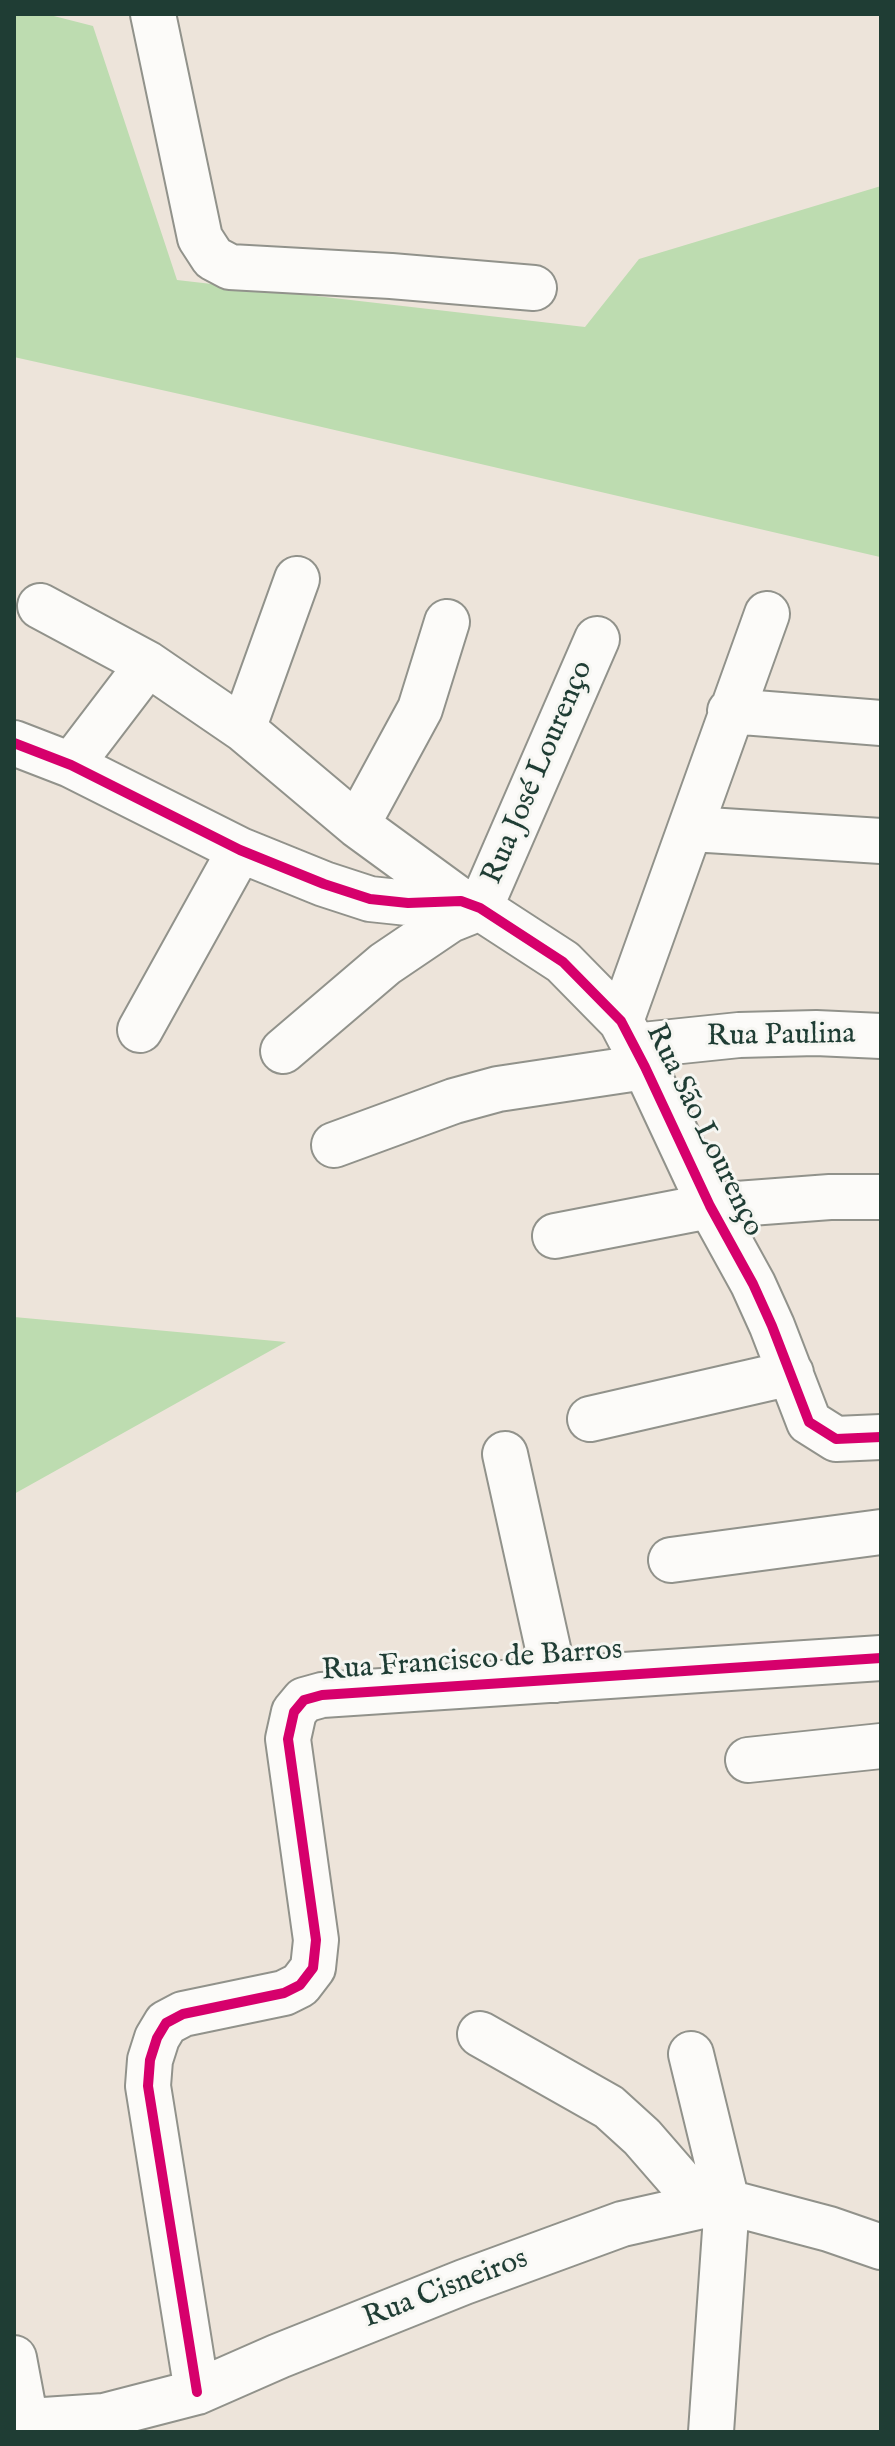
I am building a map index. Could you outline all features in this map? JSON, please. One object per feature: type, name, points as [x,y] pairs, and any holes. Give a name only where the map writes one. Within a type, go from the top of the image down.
[{"type":"street","points":[[153,14],[200,238],[213,258],[230,267],[534,288]]},
{"type":"street","points":[[243,729],[297,579]]},
{"type":"street","name":"Rua São Lourenço","points":[[40,606],[148,664],[243,729],[357,825],[470,904],[563,962],[633,1045],[710,1206],[753,1284],[809,1422],[836,1439],[881,1437]]},
{"type":"street","points":[[633,1045],[692,829],[730,711],[767,614]]},
{"type":"street","points":[[357,825],[420,709],[447,622]]},
{"type":"street","name":"Rua José Lourenço","points":[[470,904],[597,639]]},
{"type":"street","points":[[71,765],[148,664]]},
{"type":"street","points":[[730,711],[881,723]]},
{"type":"street","points":[[14,743],[71,765],[240,850],[370,899],[470,904]]},
{"type":"street","points":[[692,829],[881,841]]},
{"type":"street","points":[[140,1030],[240,850]]},
{"type":"street","points":[[283,1051],[385,964],[470,904]]},
{"type":"street","name":"Rua Paulina","points":[[334,1145],[454,1101],[633,1045],[739,1035],[816,1033],[881,1036]]},
{"type":"street","points":[[555,1236],[710,1206],[830,1197],[881,1197]]},
{"type":"street","points":[[590,1419],[791,1373]]},
{"type":"street","points":[[505,1454],[555,1680]]},
{"type":"street","points":[[671,1560],[881,1532]]},
{"type":"street","name":"Rua Francisco de Barros","points":[[197,2392],[148,2086],[150,2060],[166,2023],[183,2014],[284,1993],[300,1985],[313,1968],[316,1940],[288,1739],[294,1712],[304,1700],[322,1695],[881,1658]]},
{"type":"street","points":[[748,1760],[881,1746]]},
{"type":"street","points":[[480,2034],[609,2107],[715,2204]]},
{"type":"street","points":[[691,2054],[715,2204],[711,2432]]},
{"type":"street","name":"Rua Cisneiros","points":[[20,2422],[104,2416],[197,2392],[464,2282],[622,2224],[715,2204],[829,2229],[881,2247]]},
{"type":"street","points":[[14,2358],[20,2422]]},
{"type":"green space","points":[[14,14],[46,14],[93,26],[177,280],[585,327],[639,259],[881,186],[880,557],[14,357]]},
{"type":"green space","points":[[14,1317],[286,1342],[14,1494]]},
{"type":"cycle path","points":[[14,743],[71,765],[240,850],[324,884],[370,899],[408,903],[461,901],[480,908],[563,962],[621,1021],[710,1206],[753,1284],[809,1422],[836,1439],[881,1437]]},
{"type":"cycle path","points":[[197,2392],[148,2086],[150,2060],[166,2023],[183,2014],[284,1993],[300,1985],[313,1968],[316,1940],[288,1739],[294,1712],[304,1700],[322,1695],[881,1658]]}]
